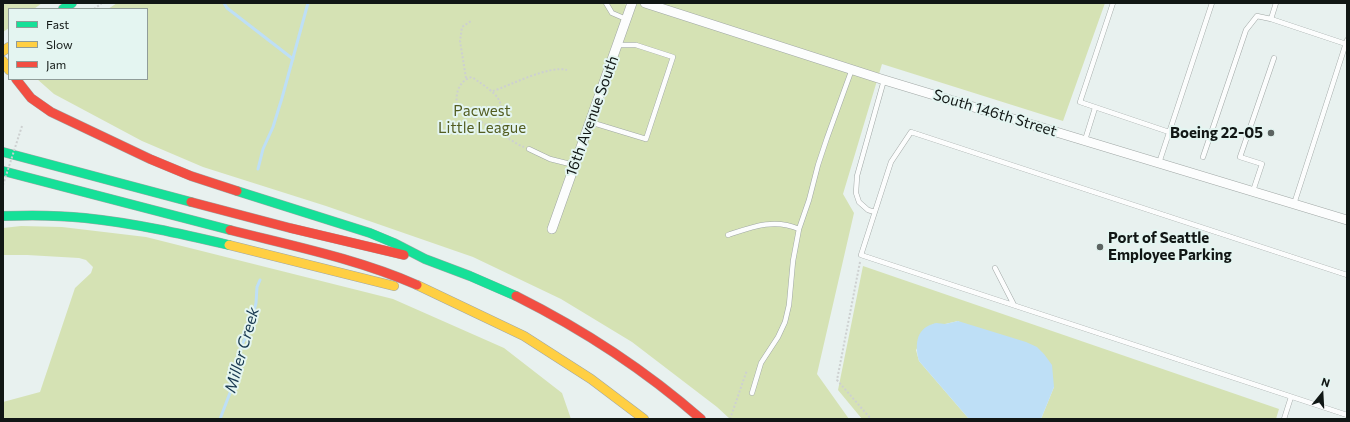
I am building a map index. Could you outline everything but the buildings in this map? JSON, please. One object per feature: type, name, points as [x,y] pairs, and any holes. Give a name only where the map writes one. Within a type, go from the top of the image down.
[{"type":"main road","points":[[17,80],[32,98],[50,112],[150,159],[191,176],[370,233],[394,243],[425,259],[470,276],[516,296],[577,329],[638,370],[702,419]]},
{"type":"main road","points":[[3,152],[290,228],[391,253],[425,259]]},
{"type":"main road","points":[[3,171],[343,259],[405,280],[524,336],[591,379],[644,419]]},
{"type":"main road","points":[[3,216],[62,216],[128,223],[282,257],[454,302]]},
{"type":"street","name":"16th Avenue South","points":[[552,229],[632,3]]},
{"type":"street","name":"South 146th Street","points":[[645,3],[884,80],[1347,220]]},
{"type":"lane","points":[[606,3],[612,13],[626,19]]},
{"type":"lane","points":[[1112,3],[1080,102],[1169,132]]},
{"type":"lane","points":[[1159,163],[1212,3]]},
{"type":"lane","points":[[1271,19],[1276,3]]},
{"type":"lane","points":[[1204,157],[1246,30],[1257,16],[1346,42],[1294,204]]},
{"type":"lane","points":[[590,122],[646,140],[673,57],[636,45],[617,45]]},
{"type":"lane","points":[[1253,191],[1262,164],[1240,157],[1274,58]]},
{"type":"lane","points":[[752,393],[761,363],[778,337],[785,322],[789,305],[793,262],[799,229],[809,200],[820,158],[852,69]]},
{"type":"lane","points":[[875,212],[868,210],[859,202],[856,193],[857,176],[884,80]]},
{"type":"lane","points":[[1085,140],[1095,108]]},
{"type":"lane","points":[[1347,275],[911,132],[891,162],[861,255],[1347,415]]},
{"type":"lane","points":[[528,149],[550,159],[574,165]]},
{"type":"lane","points":[[728,235],[771,223],[789,225],[799,229]]},
{"type":"lane","points":[[995,268],[1014,305]]},
{"type":"lane","points":[[1284,419],[1292,397]]},
{"type":"path","points":[[466,78],[460,41],[462,28],[471,21]]},
{"type":"path","points":[[493,92],[551,70],[561,68],[567,70]]},
{"type":"path","points":[[497,131],[501,119],[502,104],[496,94],[472,77],[466,78],[455,97],[457,106],[519,145],[528,149]]},
{"type":"path","points":[[3,185],[22,126]]},
{"type":"path","points":[[861,255],[837,380],[871,419]]},
{"type":"path","points":[[730,419],[747,370]]},
{"type":"green space","points":[[3,3],[42,3],[35,8],[8,8],[8,29],[3,32]]},
{"type":"green space","name":"Pacwest Little League","points":[[117,3],[622,3],[627,5],[626,3],[1105,3],[1063,121],[882,64],[843,194],[854,213],[817,374],[849,419],[730,419],[717,407],[632,342],[561,299],[473,257],[326,206],[203,167],[142,141],[54,94],[38,80],[148,80],[148,8],[110,8]]},
{"type":"green space","points":[[21,226],[62,227],[146,237],[393,299],[504,348],[562,393],[571,419],[3,419],[3,402],[40,392],[75,288],[91,273],[93,267],[86,260],[79,258],[3,255],[3,228]]},
{"type":"green space","points":[[863,266],[1279,409],[1276,419],[1041,419],[1054,387],[958,321],[945,324],[933,324],[916,350],[919,361],[969,419],[862,419],[838,390]]},
{"type":"water","points":[[958,321],[1026,342],[1037,347],[1044,354],[1052,365],[1054,387],[1041,419],[969,419],[919,361],[917,344],[923,330],[927,326],[934,323],[945,324]]},
{"type":"waterway","name":"Miller Creek","points":[[224,3],[227,8],[293,59]]},
{"type":"waterway","name":"Miller Creek","points":[[258,169],[263,149],[273,127],[282,98],[308,3]]},
{"type":"waterway","name":"Miller Creek","points":[[220,419],[233,385],[235,367],[242,345],[250,328],[256,303],[257,287],[260,280]]},
{"type":"traffic: fast","points":[[64,8],[72,3]]},
{"type":"traffic: fast","points":[[3,152],[191,202]]},
{"type":"traffic: fast","points":[[3,171],[230,230]]},
{"type":"traffic: fast","points":[[237,191],[370,233],[394,243],[425,259],[470,276],[516,296]]},
{"type":"traffic: fast","points":[[3,216],[34,215],[103,220],[158,229],[229,245]]},
{"type":"traffic: slow","points":[[3,51],[8,48]]},
{"type":"traffic: slow","points":[[3,61],[8,68]]},
{"type":"traffic: slow","points":[[229,245],[394,286]]},
{"type":"traffic: slow","points":[[417,285],[524,336],[591,379],[644,419]]},
{"type":"traffic: jam","points":[[17,80],[31,98],[51,112],[150,159],[191,176],[237,191]]},
{"type":"traffic: jam","points":[[191,202],[290,228],[404,255]]},
{"type":"traffic: jam","points":[[230,230],[349,260],[417,285]]},
{"type":"traffic: jam","points":[[516,296],[589,336],[658,384],[701,419]]},
{"type":"place","name":"Boeing 22-05","points":[[1271,133]]},
{"type":"place","name":"Port of Seattle Employee Parking","points":[[1100,247]]}]
